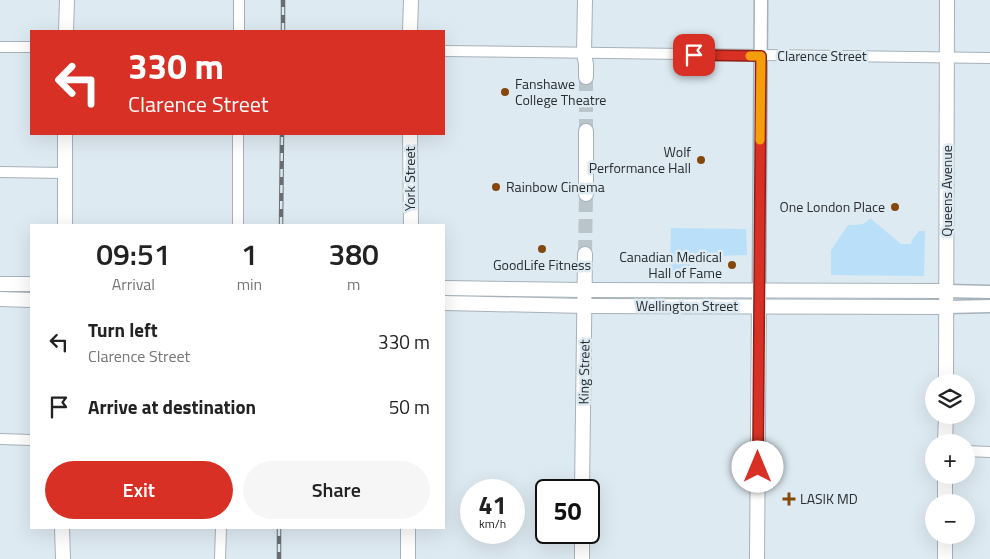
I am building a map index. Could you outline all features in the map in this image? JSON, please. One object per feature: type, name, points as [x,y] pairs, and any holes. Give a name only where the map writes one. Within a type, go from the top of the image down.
[{"type":"main road","points":[[66,30],[67,0]]},
{"type":"main road","points":[[410,0],[410,30]]},
{"type":"main road","points":[[585,0],[584,54],[586,77]]},
{"type":"main road","name":"Queens Avenue","points":[[946,374],[947,0]]},
{"type":"main road","points":[[586,131],[586,194]]},
{"type":"main road","points":[[65,224],[66,135]]},
{"type":"main road","name":"York Street","points":[[410,135],[411,224]]},
{"type":"main road","name":"King Street","points":[[582,479],[586,306],[585,254]]},
{"type":"main road","points":[[0,284],[30,284]]},
{"type":"main road","name":"Wellington Street","points":[[445,288],[947,291]]},
{"type":"main road","points":[[758,559],[760,290]]},
{"type":"main road","points":[[0,300],[30,300]]},
{"type":"main road","name":"Wellington Street","points":[[445,302],[586,306],[947,306]]},
{"type":"main road","points":[[62,529],[63,559]]},
{"type":"main road","points":[[408,529],[408,559]]},
{"type":"main road","points":[[582,544],[582,559]]},
{"type":"main road","points":[[945,544],[945,559]]},
{"type":"street","points":[[238,30],[239,0]]},
{"type":"street","points":[[760,290],[761,0]]},
{"type":"street","points":[[0,47],[30,47]]},
{"type":"street","name":"Clarence Street","points":[[445,51],[990,58]]},
{"type":"street","points":[[238,135],[238,224]]},
{"type":"street","points":[[0,172],[65,173]]},
{"type":"street","name":"Wellington Street","points":[[947,291],[990,292]]},
{"type":"street","name":"Wellington Street","points":[[947,306],[990,306]]},
{"type":"street","points":[[0,439],[30,440]]},
{"type":"street","points":[[975,451],[990,452]]},
{"type":"street","points":[[220,559],[221,529]]},
{"type":"shaded area","points":[[870,218],[901,244],[911,244],[919,231],[925,231],[924,276],[831,275],[831,250],[848,225],[863,224]]},
{"type":"shaded area","points":[[671,228],[746,229],[747,255],[719,256],[718,260],[707,259],[706,256],[690,258],[690,268],[670,272]]},
{"type":"tunnel","points":[[586,77],[586,131]]},
{"type":"tunnel","points":[[585,254],[586,194]]},
{"type":"railway","points":[[283,0],[283,30]]},
{"type":"railway","points":[[281,224],[282,135]]},
{"type":"railway","points":[[279,529],[279,559]]},
{"type":"slow traffic","points":[[750,56],[761,56],[760,140]]},
{"type":"place","name":"Fanshawe College Theatre","points":[[505,92]]},
{"type":"place","name":"Wolf Performance Hall","points":[[701,160]]},
{"type":"place","name":"Rainbow Cinema","points":[[496,187]]},
{"type":"place","name":"One London Place","points":[[895,207]]},
{"type":"place","name":"GoodLife Fitness","points":[[542,249]]},
{"type":"place","name":"Canadian Medical Hall of Fame","points":[[732,265]]},
{"type":"place","name":"LASIK MD","points":[[789,499]]},
{"type":"route","points":[[694,55],[761,56],[758,467]]}]
